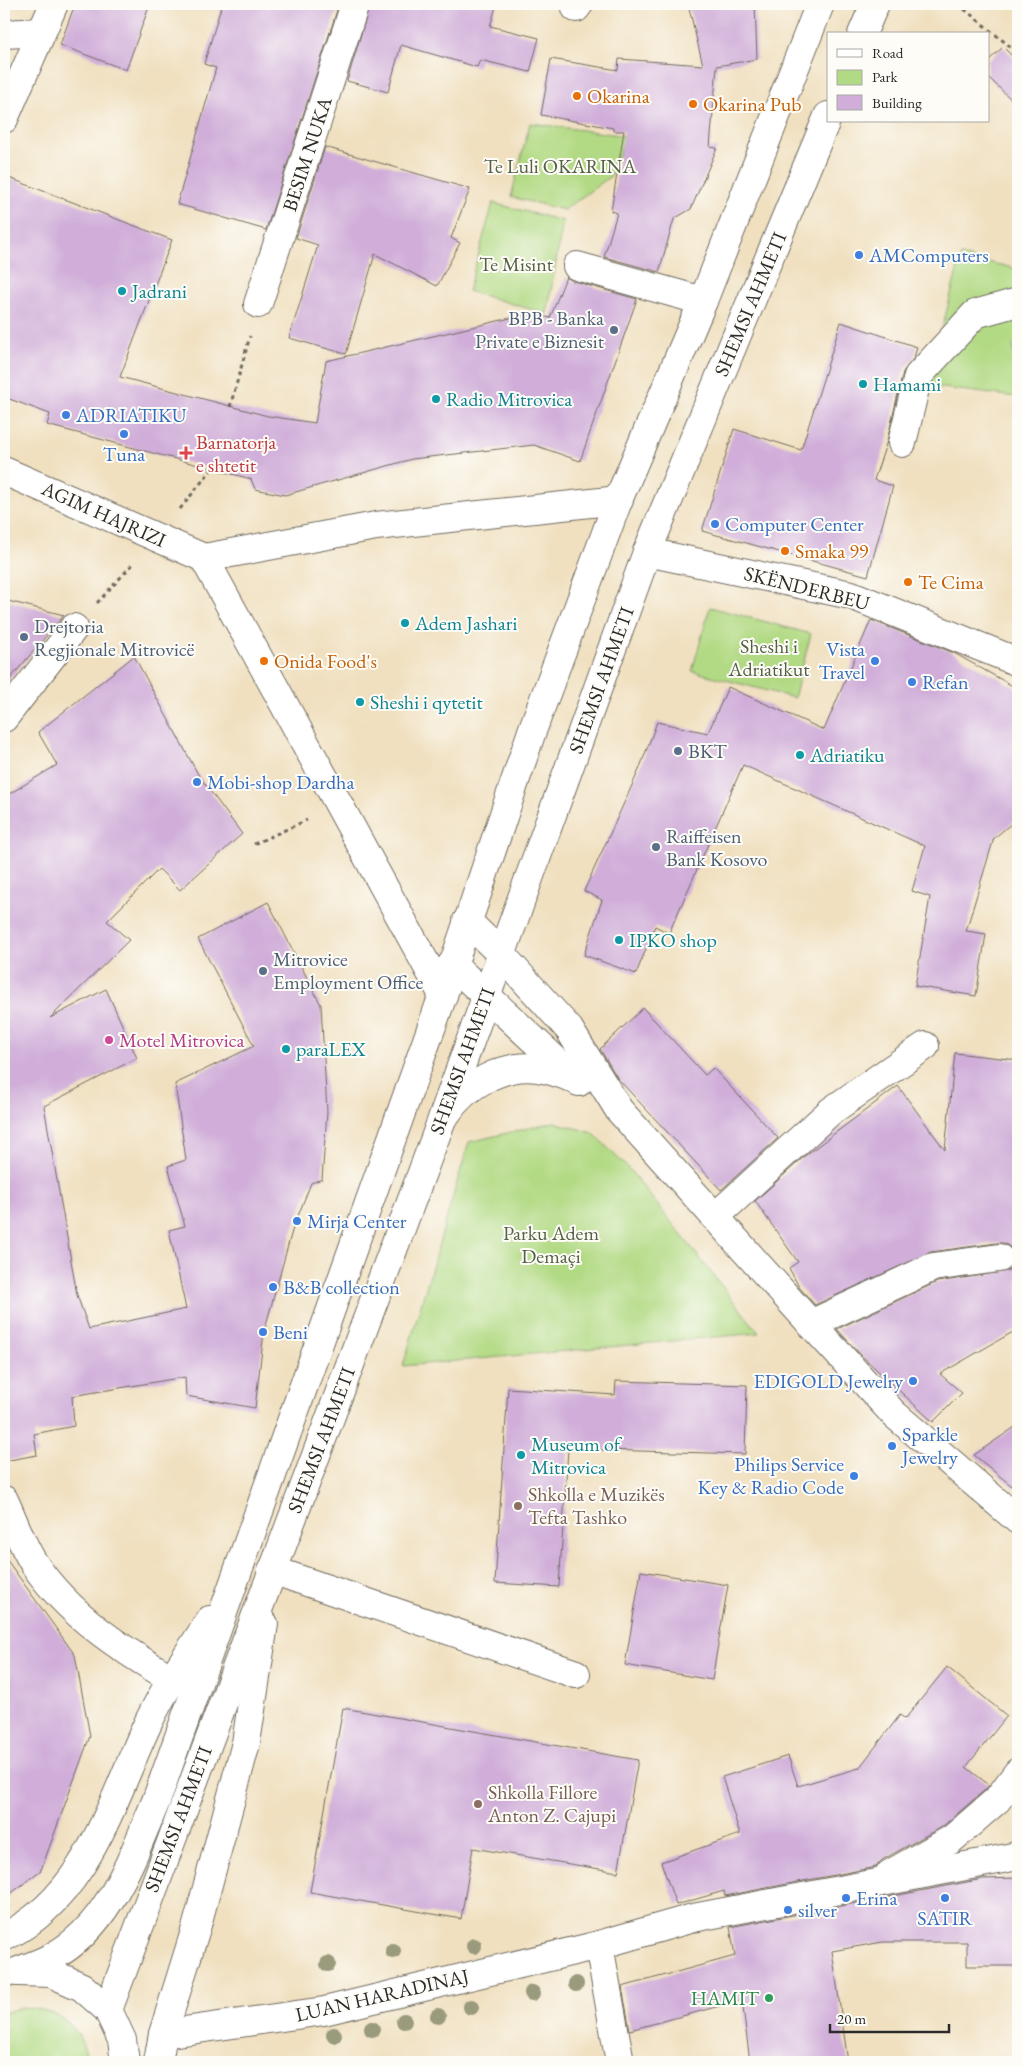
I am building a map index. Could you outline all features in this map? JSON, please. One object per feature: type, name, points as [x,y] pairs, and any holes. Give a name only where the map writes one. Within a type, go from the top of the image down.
[{"type":"street","points":[[4,119],[54,4]]},
{"type":"street","name":"BESIM NUKA","points":[[258,304],[355,4]]},
{"type":"street","name":"SHEMSI AHMETI","points":[[10,1973],[52,1957],[81,1936],[106,1909],[156,1801],[443,995],[532,731],[619,500],[703,301],[820,4]]},
{"type":"street","points":[[4,34],[41,32]]},
{"type":"street","name":"SHEMSI AHMETI","points":[[108,2010],[438,1130],[500,953],[647,552],[827,118]]},
{"type":"street","points":[[577,266],[703,301]]},
{"type":"street","points":[[902,442],[918,376],[975,314],[1018,302]]},
{"type":"street","name":"AGIM HAJRIZI","points":[[4,470],[204,558]]},
{"type":"street","points":[[443,995],[204,558],[376,526],[619,500]]},
{"type":"street","name":"SKËNDERBEU","points":[[647,552],[851,594],[1018,662]]},
{"type":"street","points":[[4,718],[74,628]]},
{"type":"street","points":[[467,921],[500,953],[568,1029],[619,1110],[811,1324],[894,1414],[1018,1520]]},
{"type":"street","points":[[452,964],[486,992],[574,1078],[619,1110]]},
{"type":"street","points":[[714,1217],[831,1111],[925,1046]]},
{"type":"street","points":[[438,1130],[448,1111],[469,1090],[505,1071],[535,1067],[574,1078]]},
{"type":"street","points":[[811,1324],[933,1267],[1000,1258]]},
{"type":"street","points":[[4,1500],[35,1565],[66,1600],[110,1640],[172,1679]]},
{"type":"street","points":[[158,2062],[163,2034],[197,1925],[246,1743],[272,1570],[576,1674]]},
{"type":"street","points":[[4,1937],[21,1929],[44,1912],[76,1876],[99,1835],[150,1720],[172,1679],[236,1578]]},
{"type":"street","name":"LUAN HARADINAJ","points":[[866,1886],[952,1839],[997,1800],[1018,1772]]},
{"type":"street","name":"LUAN HARADINAJ","points":[[163,2034],[324,2012],[599,1945],[692,1918],[1018,1856]]},
{"type":"street","points":[[599,1945],[620,2062]]},
{"type":"street","points":[[10,1973],[51,1973],[82,1987],[108,2010],[122,2040],[125,2062]]},
{"type":"path","points":[[958,4],[1018,53]]},
{"type":"path","points":[[230,408],[258,304]]},
{"type":"path","points":[[254,844],[338,806]]},
{"type":"green space","name":"Te Luli OKARINA","points":[[530,123],[626,136],[611,176],[564,210],[511,197]]},
{"type":"green space","name":"Te Misint","points":[[493,203],[563,221],[547,314],[468,291]]},
{"type":"green space","points":[[961,256],[1018,269],[1018,339],[1013,344],[1016,397],[927,386]]},
{"type":"green space","name":"Sheshi i Adriatikut","points":[[710,607],[811,634],[794,698],[692,671]]},
{"type":"green space","name":"Parku Adem Demaçi","points":[[554,1122],[593,1133],[629,1169],[759,1333],[403,1366],[469,1142]]},
{"type":"green space","points":[[22,2007],[48,2012],[67,2021],[80,2038],[88,2062],[4,2062],[4,2013]]},
{"type":"building","points":[[75,4],[150,4],[126,70],[60,45]]},
{"type":"building","points":[[222,4],[339,4],[266,230],[177,204],[216,68],[204,64]]},
{"type":"building","points":[[370,4],[497,4],[490,26],[539,38],[530,72],[480,60],[477,67],[401,45],[388,92],[347,81]]},
{"type":"building","points":[[688,4],[755,4],[757,59],[717,66],[710,147],[717,148],[691,209],[674,219],[659,272],[604,257],[617,213],[611,211],[624,131],[613,131],[613,128],[541,115],[551,59],[618,70],[619,59],[703,65]]},
{"type":"building","points":[[1003,47],[1018,62],[1018,106],[990,79],[990,59]]},
{"type":"building","points":[[325,147],[470,189],[451,238],[460,243],[437,286],[375,254],[346,354],[289,338],[318,245],[296,238]]},
{"type":"building","points":[[4,176],[172,240],[120,377],[268,416],[315,423],[326,361],[532,313],[550,318],[566,277],[573,281],[637,299],[580,461],[534,445],[412,459],[285,495],[255,489],[251,479],[47,425],[50,414],[4,397]]},
{"type":"building","points":[[841,322],[917,347],[914,358],[903,372],[887,441],[874,480],[893,486],[868,576],[702,531],[734,429],[801,450]]},
{"type":"building","name":"Drejtoria Regjionale Mitrovicë","points":[[4,600],[64,615],[4,686]]},
{"type":"building","points":[[871,620],[954,653],[1018,689],[1018,818],[994,838],[966,931],[986,934],[976,996],[915,986],[930,897],[912,891],[925,846],[743,765],[669,933],[655,926],[636,974],[584,955],[602,900],[584,891],[639,770],[657,722],[708,733],[728,687],[824,730]]},
{"type":"building","points":[[134,656],[199,776],[242,834],[180,890],[159,869],[107,921],[129,940],[50,1018],[106,989],[137,1058],[44,1106],[77,1295],[89,1329],[186,1309],[169,1230],[185,1226],[168,1166],[186,1160],[175,1084],[254,1046],[198,939],[268,902],[321,1005],[327,1112],[322,1179],[311,1183],[292,1231],[264,1332],[255,1408],[186,1396],[185,1377],[72,1396],[74,1426],[34,1434],[37,1455],[4,1461],[4,797],[57,765],[38,732]]},
{"type":"building","points":[[643,1008],[705,1075],[713,1068],[778,1138],[721,1190],[618,1079],[600,1049]]},
{"type":"building","points":[[955,1053],[1018,1060],[1018,1329],[940,1374],[962,1393],[933,1422],[862,1356],[837,1329],[937,1282],[1008,1271],[1013,1264],[1014,1256],[1011,1248],[1004,1243],[997,1243],[931,1252],[815,1305],[799,1287],[789,1268],[798,1262],[755,1201],[807,1154],[898,1086],[945,1150]]},
{"type":"building","points":[[616,1381],[747,1385],[745,1454],[568,1449],[559,1587],[495,1583],[508,1388],[615,1395]]},
{"type":"building","points":[[1018,1425],[1018,1491],[974,1455]]},
{"type":"building","points":[[4,1556],[75,1655],[90,1736],[41,1870],[4,1899]]},
{"type":"building","points":[[641,1571],[728,1585],[712,1680],[625,1665]]},
{"type":"building","points":[[947,1667],[1007,1716],[966,1767],[989,1785],[986,1789],[943,1826],[882,1860],[876,1867],[725,1896],[724,1891],[676,1905],[661,1862],[740,1834],[722,1777],[788,1756],[798,1786],[859,1768],[900,1715],[905,1719]]},
{"type":"building","name":"Shkolla Fillore Anton Z. Cajupi","points":[[343,1708],[638,1760],[618,1872],[473,1848],[461,1919],[310,1892]]},
{"type":"building","points":[[1018,1878],[1018,1966],[967,1966],[967,1942],[883,1942],[832,1951],[848,2062],[750,2062],[742,2000],[630,2030],[622,1987],[735,1956],[730,1927],[983,1879]]},
{"type":"place","name":"Okarina","points":[[577,96]]},
{"type":"place","name":"Okarina Pub","points":[[693,104]]},
{"type":"place","name":"AMComputers","points":[[859,255]]},
{"type":"place","name":"Jadrani","points":[[122,291]]},
{"type":"place","name":"BPB - Banka Private e Biznesit","points":[[614,330]]},
{"type":"place","name":"Hamami","points":[[863,384]]},
{"type":"place","name":"Radio Mitrovica","points":[[436,399]]},
{"type":"place","name":"ADRIATIKU","points":[[66,415]]},
{"type":"place","name":"Tuna","points":[[124,434]]},
{"type":"place","name":"Barnatorja e shtetit","points":[[186,453]]},
{"type":"place","name":"Computer Center","points":[[715,524]]},
{"type":"place","name":"Smaka 99","points":[[785,551]]},
{"type":"place","name":"Te Cima","points":[[908,582]]},
{"type":"place","name":"Adem Jashari","points":[[405,623]]},
{"type":"place","name":"Drejtoria Regjionale Mitrovicë","points":[[24,637]]},
{"type":"place","name":"Onida Food's","points":[[264,661]]},
{"type":"place","name":"Vista Travel","points":[[875,661]]},
{"type":"place","name":"Refan","points":[[912,682]]},
{"type":"place","name":"Sheshi i qytetit","points":[[360,702]]},
{"type":"place","name":"BKT","points":[[678,751]]},
{"type":"place","name":"Adriatiku","points":[[800,755]]},
{"type":"place","name":"Mobi-shop Dardha","points":[[197,782]]},
{"type":"place","name":"Raiffeisen Bank Kosovo","points":[[656,847]]},
{"type":"place","name":"IPKO shop","points":[[619,940]]},
{"type":"place","name":"Mitrovice Employment Office","points":[[263,971]]},
{"type":"place","name":"Motel Mitrovica","points":[[109,1040]]},
{"type":"place","name":"paraLEX","points":[[286,1049]]},
{"type":"place","name":"Mirja Center","points":[[297,1221]]},
{"type":"place","name":"B&B collection","points":[[273,1287]]},
{"type":"place","name":"Beni","points":[[263,1332]]},
{"type":"place","name":"EDIGOLD Jewelry","points":[[913,1381]]},
{"type":"place","name":"Sparkle Jewelry","points":[[892,1446]]},
{"type":"place","name":"Museum of Mitrovica","points":[[521,1455]]},
{"type":"place","name":"Philips Service Key & Radio Code","points":[[854,1476]]},
{"type":"place","name":"Shkolla e Muzikës Tefta Tashko","points":[[518,1506]]},
{"type":"place","name":"Shkolla Fillore Anton Z. Cajupi","points":[[478,1804]]},
{"type":"place","name":"Erina","points":[[846,1898]]},
{"type":"place","name":"SATIR","points":[[945,1898]]},
{"type":"place","name":"silver","points":[[788,1910]]},
{"type":"place","name":"HAMIT","points":[[769,1998]]}]
